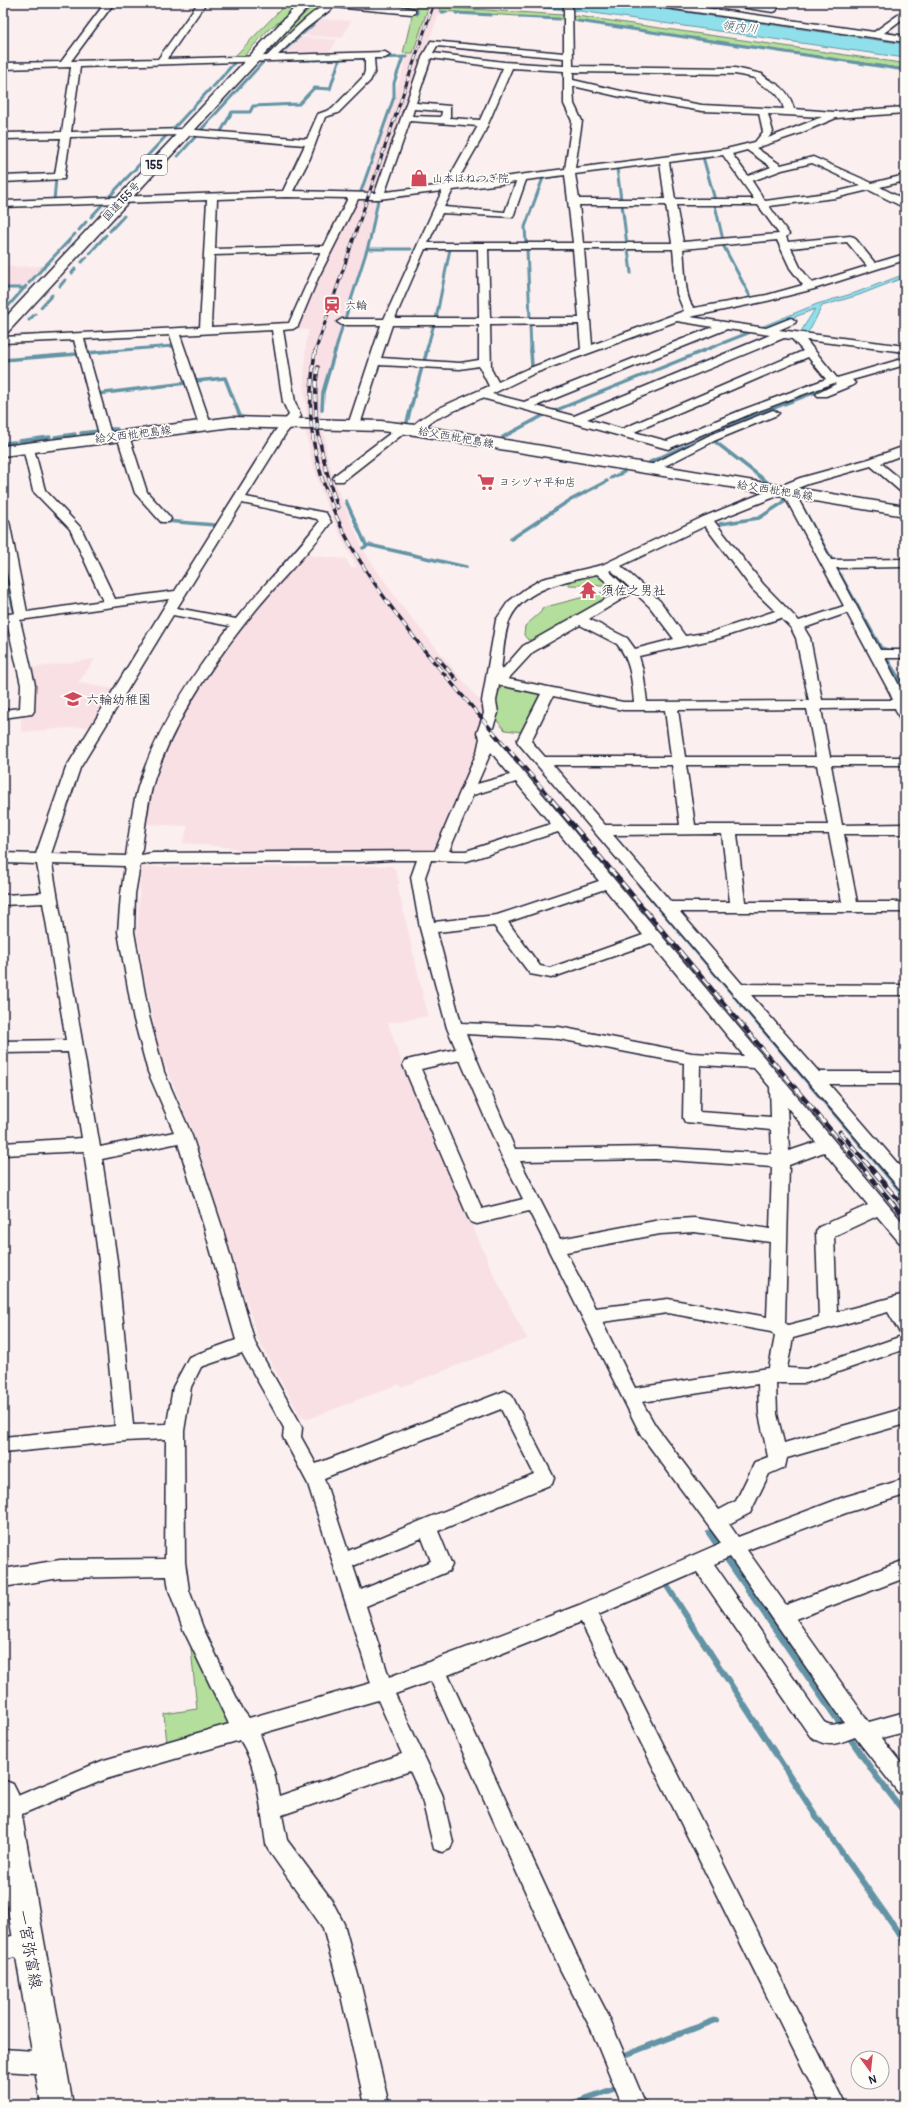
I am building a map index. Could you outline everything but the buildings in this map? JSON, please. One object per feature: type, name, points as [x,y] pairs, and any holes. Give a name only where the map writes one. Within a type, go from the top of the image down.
[{"type":"main road","name":"国道155号","points":[[3,329],[184,132],[306,3]]},
{"type":"main road","name":"給父西枇杷島線","points":[[3,452],[232,422],[354,425],[409,429],[905,512]]},
{"type":"main road","name":"一宮弥富線","points":[[4,1806],[16,1946],[50,2090]]},
{"type":"street","points":[[64,64],[110,3]]},
{"type":"street","points":[[162,61],[202,3]]},
{"type":"street","points":[[568,3],[568,56],[570,82],[569,104],[576,121],[570,172],[587,351]]},
{"type":"street","points":[[653,3],[905,39]]},
{"type":"street","points":[[738,4],[773,9],[777,3]]},
{"type":"street","points":[[270,58],[301,28],[332,4],[412,10]]},
{"type":"street","points":[[876,35],[905,13]]},
{"type":"street","points":[[379,196],[428,55],[434,42],[568,56]]},
{"type":"street","points":[[3,66],[385,55]]},
{"type":"street","points":[[428,55],[468,62],[508,66],[735,71],[759,76],[761,80],[778,88],[786,97],[790,112]]},
{"type":"street","points":[[286,194],[305,158],[321,116],[324,113],[334,111],[368,78],[371,65],[369,56]]},
{"type":"street","points":[[3,178],[60,177],[64,135],[76,64]]},
{"type":"street","points":[[354,425],[374,361],[389,321],[421,246],[449,188],[477,138],[508,66]]},
{"type":"street","points":[[570,82],[621,94],[676,102],[702,108],[834,115],[905,110]]},
{"type":"street","points":[[410,106],[446,108],[445,119]]},
{"type":"street","points":[[759,144],[768,132],[763,111]]},
{"type":"street","points":[[3,204],[212,198],[286,194],[354,197],[379,196],[726,152],[759,144],[803,130],[834,115]]},
{"type":"street","points":[[406,118],[483,122]]},
{"type":"street","points":[[3,136],[184,132],[310,142]]},
{"type":"street","points":[[748,147],[779,168]]},
{"type":"street","points":[[726,152],[784,234],[783,241],[795,268],[810,287]]},
{"type":"street","points":[[664,160],[678,246],[682,294],[687,308],[692,312]]},
{"type":"street","points":[[746,180],[779,168],[813,160],[898,199],[905,205]]},
{"type":"street","points":[[48,203],[52,177]]},
{"type":"street","points":[[438,210],[509,215],[522,178]]},
{"type":"street","points":[[574,202],[762,203],[835,195],[905,178]]},
{"type":"street","points":[[3,340],[293,326],[328,249],[354,197]]},
{"type":"street","points":[[205,330],[212,198]]},
{"type":"street","points":[[421,246],[678,246],[850,239],[874,268]]},
{"type":"street","points":[[483,246],[484,362],[485,369],[495,387]]},
{"type":"street","points":[[210,252],[328,249]]},
{"type":"street","points":[[339,478],[409,429],[531,371],[692,312],[767,298],[810,287],[905,257]]},
{"type":"street","points":[[676,318],[766,332],[904,350]]},
{"type":"street","points":[[342,322],[584,321]]},
{"type":"street","points":[[766,332],[791,321]]},
{"type":"street","points":[[125,1433],[105,1238],[43,859],[73,768],[179,594],[287,423],[295,416],[294,410],[289,402],[277,326]]},
{"type":"street","points":[[525,406],[725,326]]},
{"type":"street","points":[[174,332],[205,425]]},
{"type":"street","points":[[575,420],[783,334]]},
{"type":"street","points":[[78,336],[106,438]]},
{"type":"street","points":[[648,469],[712,438],[785,407],[849,383],[835,381],[796,336]]},
{"type":"street","points":[[622,433],[810,352]]},
{"type":"street","points":[[374,361],[460,366],[484,362]]},
{"type":"street","points":[[480,394],[668,445],[746,412],[835,381],[905,361]]},
{"type":"street","points":[[123,436],[141,493],[165,519]]},
{"type":"street","points":[[29,448],[39,491],[75,528],[111,604]]},
{"type":"street","points":[[905,450],[873,462],[815,478],[707,520],[600,569],[547,582],[513,605],[503,620],[497,680],[489,701],[491,712],[484,732],[487,738],[519,777],[905,1236]]},
{"type":"street","points":[[873,462],[905,489]]},
{"type":"street","points":[[497,680],[623,706],[814,704],[903,711],[898,693],[791,497],[783,491]]},
{"type":"street","points":[[239,499],[322,516],[325,522],[303,551],[267,588],[198,678],[166,736],[148,778],[132,861],[128,894],[126,932],[140,1016],[156,1072],[184,1136],[213,1227],[246,1344],[293,1428],[292,1437],[317,1483],[383,1689],[431,1794],[442,1842]]},
{"type":"street","points":[[707,520],[758,587],[782,613],[797,626],[803,638],[822,761],[850,907]]},
{"type":"street","points":[[3,521],[13,618],[28,685],[27,710],[3,714]]},
{"type":"street","points":[[827,564],[905,563]]},
{"type":"street","points":[[612,564],[655,604],[682,641]]},
{"type":"street","points":[[497,680],[528,649],[578,619],[626,593],[600,569]]},
{"type":"street","points":[[13,618],[179,594]]},
{"type":"street","points":[[797,626],[851,608]]},
{"type":"street","points":[[169,610],[239,624]]},
{"type":"street","points":[[631,654],[682,641],[715,635],[782,613]]},
{"type":"street","points":[[578,619],[622,641],[636,664],[641,706]]},
{"type":"street","points":[[876,654],[905,654]]},
{"type":"street","points":[[549,691],[524,741],[603,830],[905,1183]]},
{"type":"street","points":[[671,705],[688,830]]},
{"type":"street","points":[[487,738],[484,752],[467,792],[433,856],[418,877],[428,928],[454,1028],[458,1055],[509,1155],[526,1205],[555,1247],[648,1430],[716,1520],[719,1553],[817,1729],[825,1735],[905,1722]]},
{"type":"street","points":[[542,760],[905,761]]},
{"type":"street","points":[[467,792],[519,777]]},
{"type":"street","points":[[3,858],[132,861],[153,858],[467,856],[561,826]]},
{"type":"street","points":[[729,829],[738,907]]},
{"type":"street","points":[[603,830],[905,829]]},
{"type":"street","points":[[428,928],[498,920],[608,883]]},
{"type":"street","points":[[3,900],[50,898]]},
{"type":"street","points":[[669,907],[905,907]]},
{"type":"street","points":[[498,920],[536,970],[551,973],[653,937]]},
{"type":"street","points":[[740,990],[905,990]]},
{"type":"street","points":[[454,1028],[559,1033],[692,1059],[758,1062]]},
{"type":"street","points":[[3,1047],[74,1046]]},
{"type":"street","points":[[458,1055],[410,1065],[477,1217],[526,1205]]},
{"type":"street","points":[[692,1059],[691,1118],[779,1124]]},
{"type":"street","points":[[815,1078],[905,1078]]},
{"type":"street","points":[[716,1520],[743,1507],[762,1468],[778,1461],[768,1414],[771,1376],[780,1329],[780,1161],[778,1086]]},
{"type":"street","points":[[3,1149],[91,1149],[184,1136]]},
{"type":"street","points":[[509,1155],[655,1152],[780,1161],[827,1144]]},
{"type":"street","points":[[828,1321],[824,1232],[880,1207]]},
{"type":"street","points":[[555,1247],[660,1227],[694,1225],[779,1237]]},
{"type":"street","points":[[589,1316],[668,1306],[780,1329],[828,1321],[898,1303],[905,1326]]},
{"type":"street","points":[[630,1396],[771,1376],[806,1376],[905,1342]]},
{"type":"street","points":[[246,1344],[195,1362],[182,1387],[175,1431],[176,1567],[178,1590],[193,1629],[235,1716],[254,1743],[264,1772],[277,1844],[323,1907],[333,1924],[350,1987],[378,2105]]},
{"type":"street","points":[[312,1474],[505,1400],[546,1478],[342,1562]]},
{"type":"street","points":[[777,1453],[905,1416]]},
{"type":"street","points":[[3,1445],[125,1433],[175,1431]]},
{"type":"street","points":[[4,1806],[104,1770],[383,1689],[436,1670],[586,1611],[719,1553],[844,1505],[905,1487]]},
{"type":"street","points":[[355,1602],[442,1565],[427,1527]]},
{"type":"street","points":[[719,1553],[781,1616],[854,1730],[903,1779]]},
{"type":"street","points":[[3,1578],[60,1569],[176,1567]]},
{"type":"street","points":[[781,1616],[905,1568]]},
{"type":"street","points":[[586,1611],[833,2105]]},
{"type":"street","points":[[436,1670],[568,1960],[600,2021],[634,2105]]},
{"type":"street","points":[[271,1809],[415,1759]]},
{"type":"street","points":[[3,2060],[50,2090]]},
{"type":"shaded area","points":[[429,4],[442,5],[424,55],[413,53]]},
{"type":"shaded area","points":[[320,19],[351,21],[342,38],[302,35]]},
{"type":"shaded area","points":[[300,37],[337,40],[328,55],[279,56]]},
{"type":"shaded area","points":[[408,54],[424,56],[376,195],[361,195]]},
{"type":"shaded area","points":[[362,198],[377,199],[366,249],[321,392],[321,419],[307,418],[304,384],[306,341],[309,330],[297,329],[308,297],[359,200]]},
{"type":"shaded area","points":[[43,266],[23,287],[3,288],[3,267]]},
{"type":"shaded area","points":[[305,429],[324,429],[327,456],[339,492],[363,550],[401,605],[488,711],[481,727],[476,758],[450,813],[439,847],[428,851],[240,852],[236,848],[183,843],[188,826],[143,824],[153,780],[169,740],[201,680],[262,601],[305,555],[346,559],[351,568],[357,567],[324,499],[312,461]]},
{"type":"shaded area","name":"六輪幼稚園","points":[[95,659],[78,683],[116,689],[93,726],[21,732],[21,715],[29,709],[36,708],[36,684],[33,668]]},
{"type":"shaded area","points":[[391,866],[395,869],[400,884],[397,884],[428,1016],[388,1023],[402,1063],[493,1273],[527,1339],[401,1387],[399,1384],[308,1419],[301,1417],[259,1341],[196,1140],[158,1047],[137,934],[141,867]]},
{"type":"green space","points":[[292,3],[298,3],[282,20],[270,28],[243,57],[232,59],[283,7],[288,7]]},
{"type":"green space","points":[[315,3],[331,3],[291,35],[270,55],[263,56]]},
{"type":"green space","points":[[338,3],[389,3],[428,8],[413,53],[403,53],[413,12]]},
{"type":"green space","points":[[441,7],[562,15],[564,16],[564,19],[439,11]]},
{"type":"green space","points":[[577,16],[901,63],[905,65],[905,69],[573,20],[573,17]]},
{"type":"green space","points":[[599,573],[620,592],[536,640],[528,640],[524,635],[525,626],[541,612],[542,608],[603,592],[606,589],[603,586],[569,585],[568,582],[570,579]]},
{"type":"green space","points":[[506,686],[537,692],[539,696],[522,732],[505,730],[493,716],[494,703],[501,687]]},
{"type":"green space","points":[[191,1648],[198,1650],[230,1719],[226,1727],[167,1743],[164,1714],[197,1709]]},
{"type":"water","name":"領内川","points":[[469,3],[621,3],[905,44],[905,58],[573,10]]},
{"type":"water","points":[[905,274],[905,277],[859,295],[822,306],[811,328],[806,334],[800,333],[815,309],[762,330],[756,329],[817,304],[855,293]]},
{"type":"waterway","points":[[103,17],[114,3]]},
{"type":"waterway","points":[[287,7],[291,3]]},
{"type":"waterway","points":[[410,9],[417,10],[417,14]]},
{"type":"waterway","points":[[442,12],[447,12]]},
{"type":"waterway","points":[[456,13],[491,15]]},
{"type":"waterway","points":[[302,34],[325,14]]},
{"type":"waterway","points":[[520,17],[559,19]]},
{"type":"waterway","points":[[578,21],[905,70]]},
{"type":"waterway","points":[[886,33],[905,36]]},
{"type":"waterway","points":[[280,54],[299,37]]},
{"type":"waterway","points":[[360,194],[394,97],[394,83],[403,57]]},
{"type":"waterway","points":[[372,58],[403,57]]},
{"type":"waterway","points":[[403,57],[407,57]]},
{"type":"waterway","points":[[314,60],[365,58]]},
{"type":"waterway","points":[[286,60],[310,60]]},
{"type":"waterway","points":[[199,132],[264,61]]},
{"type":"waterway","points":[[219,135],[232,112],[250,112],[253,106],[299,104],[314,88],[330,89],[339,61]]},
{"type":"waterway","points":[[213,87],[235,62]]},
{"type":"waterway","points":[[172,130],[210,89]]},
{"type":"waterway","points":[[107,199],[167,135]]},
{"type":"waterway","points":[[178,156],[197,135]]},
{"type":"waterway","points":[[698,158],[703,157],[715,200]]},
{"type":"waterway","points":[[617,168],[621,200]]},
{"type":"waterway","points":[[526,244],[525,227],[543,178],[564,175]]},
{"type":"waterway","points":[[54,201],[56,178]]},
{"type":"waterway","points":[[367,249],[378,200]]},
{"type":"waterway","points":[[622,204],[627,245]]},
{"type":"waterway","points":[[91,217],[102,205]]},
{"type":"waterway","points":[[715,205],[723,240]]},
{"type":"waterway","points":[[110,231],[124,216]]},
{"type":"waterway","points":[[79,230],[86,222]]},
{"type":"waterway","points":[[29,283],[75,234]]},
{"type":"waterway","points":[[90,253],[106,235]]},
{"type":"waterway","points":[[751,242],[777,240],[780,246]]},
{"type":"waterway","points":[[723,245],[751,298]]},
{"type":"waterway","points":[[793,248],[817,245]]},
{"type":"waterway","points":[[345,319],[367,249]]},
{"type":"waterway","points":[[367,249],[411,249]]},
{"type":"waterway","points":[[424,249],[450,249]]},
{"type":"waterway","points":[[436,319],[450,249]]},
{"type":"waterway","points":[[450,249],[474,249]]},
{"type":"waterway","points":[[489,249],[527,249]]},
{"type":"waterway","points":[[527,249],[549,249]]},
{"type":"waterway","points":[[527,249],[530,319]]},
{"type":"waterway","points":[[552,249],[572,249]]},
{"type":"waterway","points":[[581,249],[628,249]]},
{"type":"waterway","points":[[628,249],[640,249]]},
{"type":"waterway","points":[[628,249],[631,273]]},
{"type":"waterway","points":[[82,262],[87,257]]},
{"type":"waterway","points":[[72,273],[75,269]]},
{"type":"waterway","points":[[60,286],[65,280]]},
{"type":"waterway","points":[[3,288],[24,288]]},
{"type":"waterway","points":[[3,312],[24,288]]},
{"type":"waterway","points":[[41,307],[52,295]]},
{"type":"waterway","points":[[29,320],[35,314]]},
{"type":"waterway","points":[[335,352],[343,324]]},
{"type":"waterway","points":[[426,352],[434,324]]},
{"type":"waterway","points":[[530,324],[531,352]]},
{"type":"waterway","points":[[700,352],[748,333]]},
{"type":"waterway","points":[[104,352],[173,346]]},
{"type":"waterway","points":[[104,352],[110,351]]},
{"type":"waterway","points":[[322,410],[323,392],[335,351]]},
{"type":"waterway","points":[[424,361],[427,351]]},
{"type":"waterway","points":[[531,351],[532,366]]},
{"type":"waterway","points":[[554,411],[703,351]]},
{"type":"waterway","points":[[98,352],[104,352]]},
{"type":"waterway","points":[[87,353],[104,352]]},
{"type":"waterway","points":[[3,360],[77,354]]},
{"type":"waterway","points":[[407,422],[422,367]]},
{"type":"waterway","points":[[196,381],[225,378],[240,416]]},
{"type":"waterway","points":[[97,394],[186,383]]},
{"type":"waterway","points":[[650,462],[742,420],[836,384]]},
{"type":"waterway","points":[[503,437],[544,415]]},
{"type":"waterway","points":[[110,429],[117,429]]},
{"type":"waterway","points":[[81,433],[99,431]]},
{"type":"waterway","points":[[55,437],[75,434]]},
{"type":"waterway","points":[[19,441],[50,437]]},
{"type":"waterway","points":[[713,440],[767,482]]},
{"type":"waterway","points":[[3,443],[15,442]]},
{"type":"waterway","points":[[611,478],[624,472]]},
{"type":"waterway","points":[[511,539],[567,502],[607,481]]},
{"type":"waterway","points":[[720,524],[759,518],[784,502],[783,500]]},
{"type":"waterway","points":[[346,501],[366,545]]},
{"type":"waterway","points":[[800,503],[832,560]]},
{"type":"waterway","points":[[165,521],[215,525]]},
{"type":"waterway","points":[[363,548],[369,545],[466,567]]},
{"type":"waterway","points":[[5,563],[8,581]]},
{"type":"waterway","points":[[838,567],[837,569],[881,648],[891,651]]},
{"type":"waterway","points":[[8,582],[14,612]]},
{"type":"waterway","points":[[888,661],[900,680]]},
{"type":"waterway","points":[[640,885],[905,1196]]},
{"type":"waterway","points":[[709,1533],[843,1728]]},
{"type":"waterway","points":[[667,1586],[814,1813],[905,1942]]},
{"type":"waterway","points":[[847,1734],[876,1776],[905,1813]]},
{"type":"waterway","points":[[625,2055],[716,2020]]},
{"type":"waterway","points":[[567,2105],[619,2087]]},
{"type":"railway","points":[[315,352],[434,3]]},
{"type":"railway","points":[[315,351],[311,398],[311,421],[314,444],[320,473],[329,500],[354,551],[385,599],[420,645],[553,801]]},
{"type":"railway","points":[[318,367],[316,403],[319,439],[327,474],[338,508]]},
{"type":"railway","points":[[437,657],[457,680]]},
{"type":"railway","points":[[552,800],[905,1218]]},
{"type":"railway","points":[[840,1132],[905,1208]]},
{"type":"place","name":"山本ほねつぎ院","points":[[419,178]]},
{"type":"place","name":"六輪","points":[[332,305]]},
{"type":"place","name":"ヨシヅヤ平和店","points":[[486,482]]},
{"type":"place","name":"須佐之男社","points":[[588,590]]},
{"type":"place","name":"六輪幼稚園","points":[[73,699]]}]
